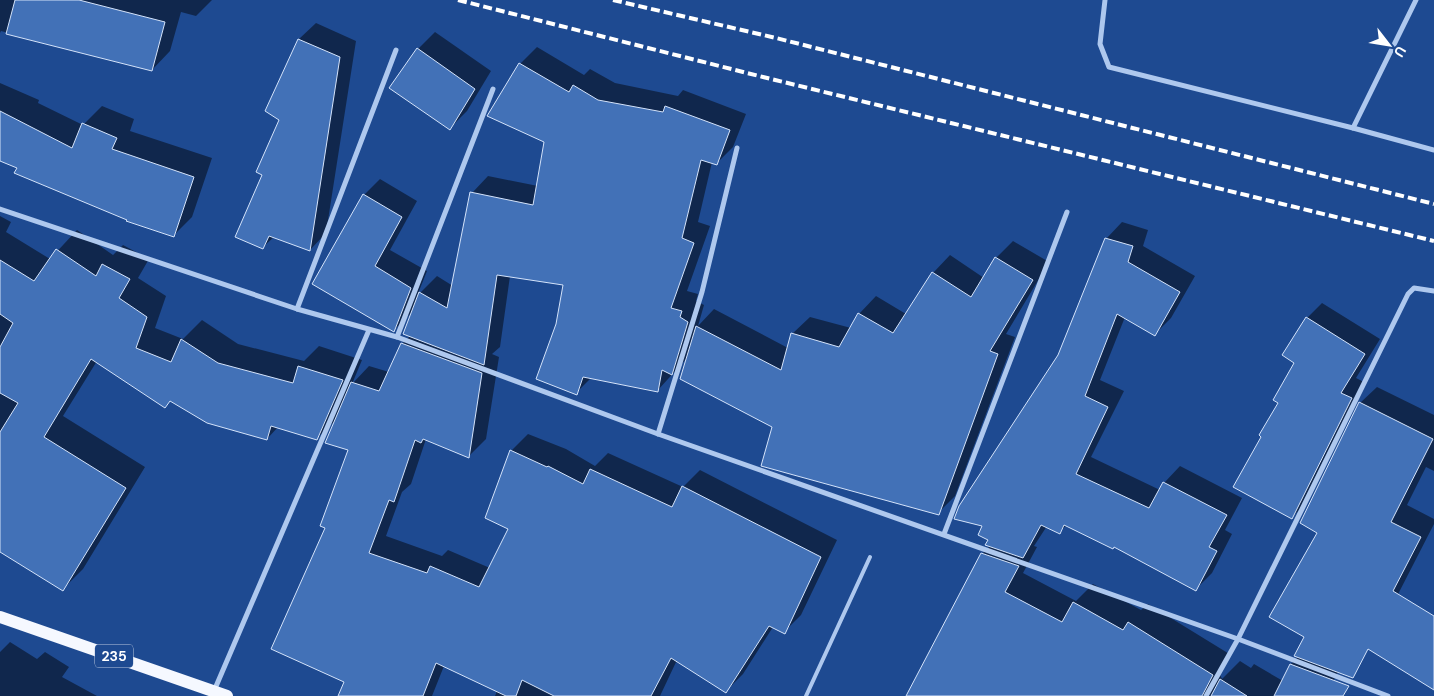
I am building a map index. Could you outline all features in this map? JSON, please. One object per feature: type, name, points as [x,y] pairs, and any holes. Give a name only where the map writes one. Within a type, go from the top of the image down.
[{"type":"main road","name":"235","points":[[0,617],[228,696]]},
{"type":"street","points":[[1105,0],[1100,44],[1109,67],[1434,150]]},
{"type":"street","points":[[1353,128],[1416,0]]},
{"type":"street","points":[[297,308],[396,50]]},
{"type":"street","points":[[397,338],[493,89]]},
{"type":"street","points":[[658,434],[702,292],[737,148]]},
{"type":"street","points":[[0,209],[297,308],[397,338],[658,434],[1238,638],[1388,696]]},
{"type":"street","points":[[944,534],[1067,212]]},
{"type":"street","points":[[1206,696],[1238,638],[1408,294],[1414,288],[1434,291]]},
{"type":"street","points":[[214,691],[369,330]]},
{"type":"lane","points":[[806,696],[870,557]]},
{"type":"building","points":[[15,0],[79,0],[165,22],[152,71],[6,34]]},
{"type":"building","points":[[298,39],[340,57],[310,251],[269,236],[263,249],[235,237],[262,175],[256,172],[279,120],[265,111]]},
{"type":"building","points":[[417,48],[475,89],[450,130],[389,88]]},
{"type":"building","points":[[519,63],[569,92],[573,85],[598,100],[663,112],[665,106],[730,130],[717,165],[701,160],[682,238],[694,243],[671,308],[682,311],[680,317],[688,322],[672,375],[662,370],[658,392],[583,377],[577,395],[536,379],[556,324],[563,285],[497,275],[484,365],[403,334],[419,292],[447,308],[470,192],[533,205],[544,142],[487,116]]},
{"type":"building","points":[[0,111],[72,148],[82,123],[117,138],[112,149],[194,177],[174,237],[126,221],[14,173],[17,168],[0,161]]},
{"type":"building","points":[[363,194],[402,217],[375,266],[411,288],[394,332],[312,284]]},
{"type":"building","points":[[1105,238],[1133,246],[1128,262],[1180,292],[1155,336],[1117,314],[1085,396],[1108,407],[1076,474],[1149,508],[1163,482],[1227,515],[1209,547],[1217,551],[1196,591],[1114,547],[1113,549],[1064,525],[1060,534],[1041,525],[1023,558],[985,545],[988,540],[978,535],[982,526],[954,519],[959,506],[1058,355]]},
{"type":"building","points":[[56,249],[96,276],[102,264],[130,279],[119,298],[147,317],[136,348],[171,362],[181,339],[218,363],[293,383],[298,366],[343,380],[317,440],[271,426],[267,440],[207,423],[170,401],[165,408],[91,359],[44,437],[126,488],[63,591],[0,552],[0,432],[18,403],[0,393],[0,347],[13,323],[0,314],[0,260],[34,281]]},
{"type":"building","points":[[995,257],[1033,280],[990,351],[998,354],[939,515],[761,466],[772,427],[680,379],[696,326],[781,370],[791,333],[839,347],[858,313],[893,333],[932,272],[971,297]]},
{"type":"building","points":[[1306,317],[1365,354],[1341,393],[1352,398],[1292,519],[1233,487],[1261,437],[1259,435],[1278,403],[1273,400],[1294,363],[1282,355]]},
{"type":"building","points":[[401,343],[482,373],[469,458],[423,439],[421,443],[415,440],[394,502],[389,500],[369,553],[427,573],[430,566],[479,587],[508,529],[485,518],[510,450],[548,466],[583,484],[590,469],[672,507],[682,486],[821,557],[785,634],[769,626],[726,693],[671,658],[651,696],[554,696],[522,680],[516,696],[506,696],[436,663],[423,696],[338,696],[344,682],[271,649],[325,528],[320,526],[348,450],[325,443],[351,382],[379,391]]},
{"type":"building","points":[[1359,402],[1433,439],[1391,522],[1421,537],[1393,591],[1434,616],[1434,690],[1368,649],[1353,678],[1294,656],[1304,637],[1269,617],[1317,533],[1300,523]]},
{"type":"building","points":[[981,553],[1019,566],[1005,592],[1062,622],[1073,602],[1123,630],[1128,622],[1213,675],[1202,696],[906,696]]},
{"type":"building","points":[[1290,664],[1349,686],[1343,696],[1274,696]]},
{"type":"building","points":[[1220,679],[1247,696],[1211,696]]},
{"type":"railway","points":[[458,0],[763,77],[1434,241]]},
{"type":"railway","points":[[613,0],[776,38],[1434,204]]}]
